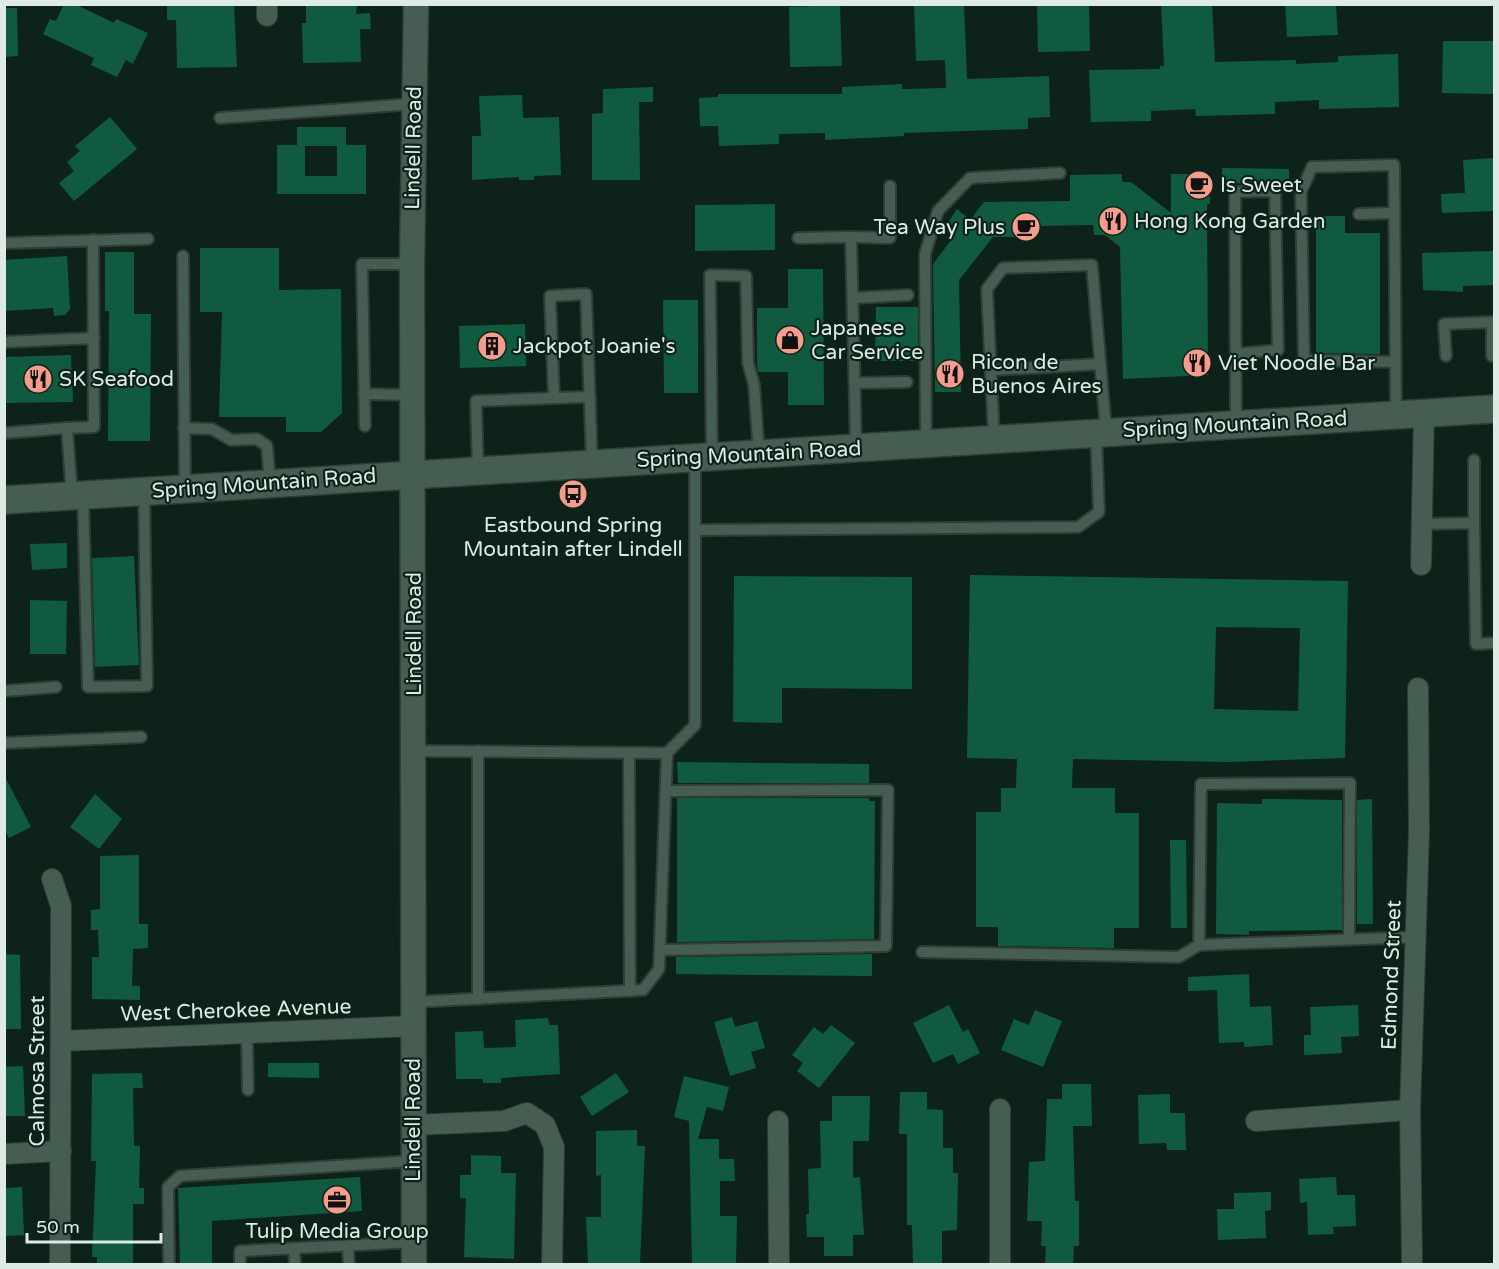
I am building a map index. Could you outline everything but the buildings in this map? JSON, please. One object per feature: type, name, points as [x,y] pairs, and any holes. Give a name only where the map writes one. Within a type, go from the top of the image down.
[{"type":"main road","name":"Spring Mountain Road","points":[[4,500],[1494,409]]},
{"type":"street","name":"Lindell Road","points":[[414,1253],[412,264],[416,4]]},
{"type":"street","points":[[1421,565],[1424,412]]},
{"type":"street","name":"Edmond Street","points":[[1412,1264],[1410,1110],[1417,937],[1418,688]]},
{"type":"street","name":"Calmosa Street","points":[[52,879],[61,906],[60,1264]]},
{"type":"street","name":"West Cherokee Avenue","points":[[61,1041],[248,1035],[413,1026]]},
{"type":"street","points":[[1000,1108],[1000,1264]]},
{"type":"street","points":[[1256,1121],[1410,1110]]},
{"type":"street","points":[[412,1125],[504,1121],[527,1113],[545,1125],[554,1147],[552,1264]]},
{"type":"street","points":[[778,1121],[779,1264]]},
{"type":"street","points":[[4,1154],[61,1151]]},
{"type":"lane","points":[[220,118],[413,104]]},
{"type":"lane","points":[[1396,362],[1304,360],[1301,192],[1312,167],[1394,165],[1396,362],[1396,414]]},
{"type":"lane","points":[[926,443],[925,254],[938,211],[970,178],[1060,173]]},
{"type":"lane","points":[[798,238],[890,238],[890,186]]},
{"type":"lane","points":[[1236,354],[1278,350],[1275,191],[1235,192],[1236,424]]},
{"type":"lane","points":[[1359,214],[1394,213]]},
{"type":"lane","points":[[851,237],[856,447]]},
{"type":"lane","points":[[4,243],[148,239]]},
{"type":"lane","points":[[4,433],[94,427],[93,240]]},
{"type":"lane","points":[[183,256],[185,488]]},
{"type":"lane","points":[[365,426],[363,264],[412,264]]},
{"type":"lane","points":[[695,530],[1078,527],[1099,512],[1100,364],[1092,265],[1003,268],[987,289],[994,439]]},
{"type":"lane","points":[[413,1002],[643,990],[659,969],[667,753],[694,725],[695,530],[703,456],[710,275],[747,276],[748,363],[754,385],[759,453]]},
{"type":"lane","points":[[554,398],[550,296],[586,294],[592,463]]},
{"type":"lane","points":[[853,298],[908,295]]},
{"type":"lane","points":[[1446,356],[1444,324],[1493,322],[1492,356]]},
{"type":"lane","points":[[4,342],[94,338]]},
{"type":"lane","points":[[991,370],[1100,364]]},
{"type":"lane","points":[[855,383],[907,382]]},
{"type":"lane","points":[[364,394],[414,395]]},
{"type":"lane","points":[[478,470],[476,401],[590,397]]},
{"type":"lane","points":[[67,428],[77,495],[88,687],[147,686],[144,491]]},
{"type":"lane","points":[[184,429],[212,429],[231,440],[263,442],[267,446],[270,483]]},
{"type":"lane","points":[[1474,460],[1476,644],[1494,643]]},
{"type":"lane","points":[[1422,524],[1474,523]]},
{"type":"lane","points":[[4,690],[56,687]]},
{"type":"lane","points":[[4,743],[141,737]]},
{"type":"lane","points":[[414,751],[667,753]]},
{"type":"lane","points":[[478,752],[478,999]]},
{"type":"lane","points":[[629,753],[630,991]]},
{"type":"lane","points":[[1199,945],[1200,784],[1350,783],[1349,939]]},
{"type":"lane","points":[[660,950],[886,946],[888,790],[666,791]]},
{"type":"lane","points":[[922,952],[1179,957],[1199,945],[1417,937]]},
{"type":"lane","points":[[248,1035],[248,1090]]},
{"type":"lane","points":[[169,1264],[168,1187],[180,1176],[414,1161]]},
{"type":"lane","points":[[240,1264],[240,1251],[348,1247],[414,1253]]},
{"type":"lane","points":[[348,1247],[349,1264]]},
{"type":"lane","points":[[294,1249],[295,1264]]},
{"type":"place","name":"Is Sweet","points":[[1199,185]]},
{"type":"place","name":"Hong Kong Garden","points":[[1113,221]]},
{"type":"place","name":"Tea Way Plus","points":[[1026,227]]},
{"type":"place","name":"Japanese Car Service","points":[[790,340]]},
{"type":"place","name":"Jackpot Joanie's","points":[[492,346]]},
{"type":"place","name":"Viet Noodle Bar","points":[[1197,363]]},
{"type":"place","name":"Ricon de Buenos Aires","points":[[950,374]]},
{"type":"place","name":"SK Seafood","points":[[38,379]]},
{"type":"place","name":"Eastbound Spring Mountain after Lindell","points":[[573,494]]},
{"type":"place","name":"Tulip Media Group","points":[[337,1200]]}]
